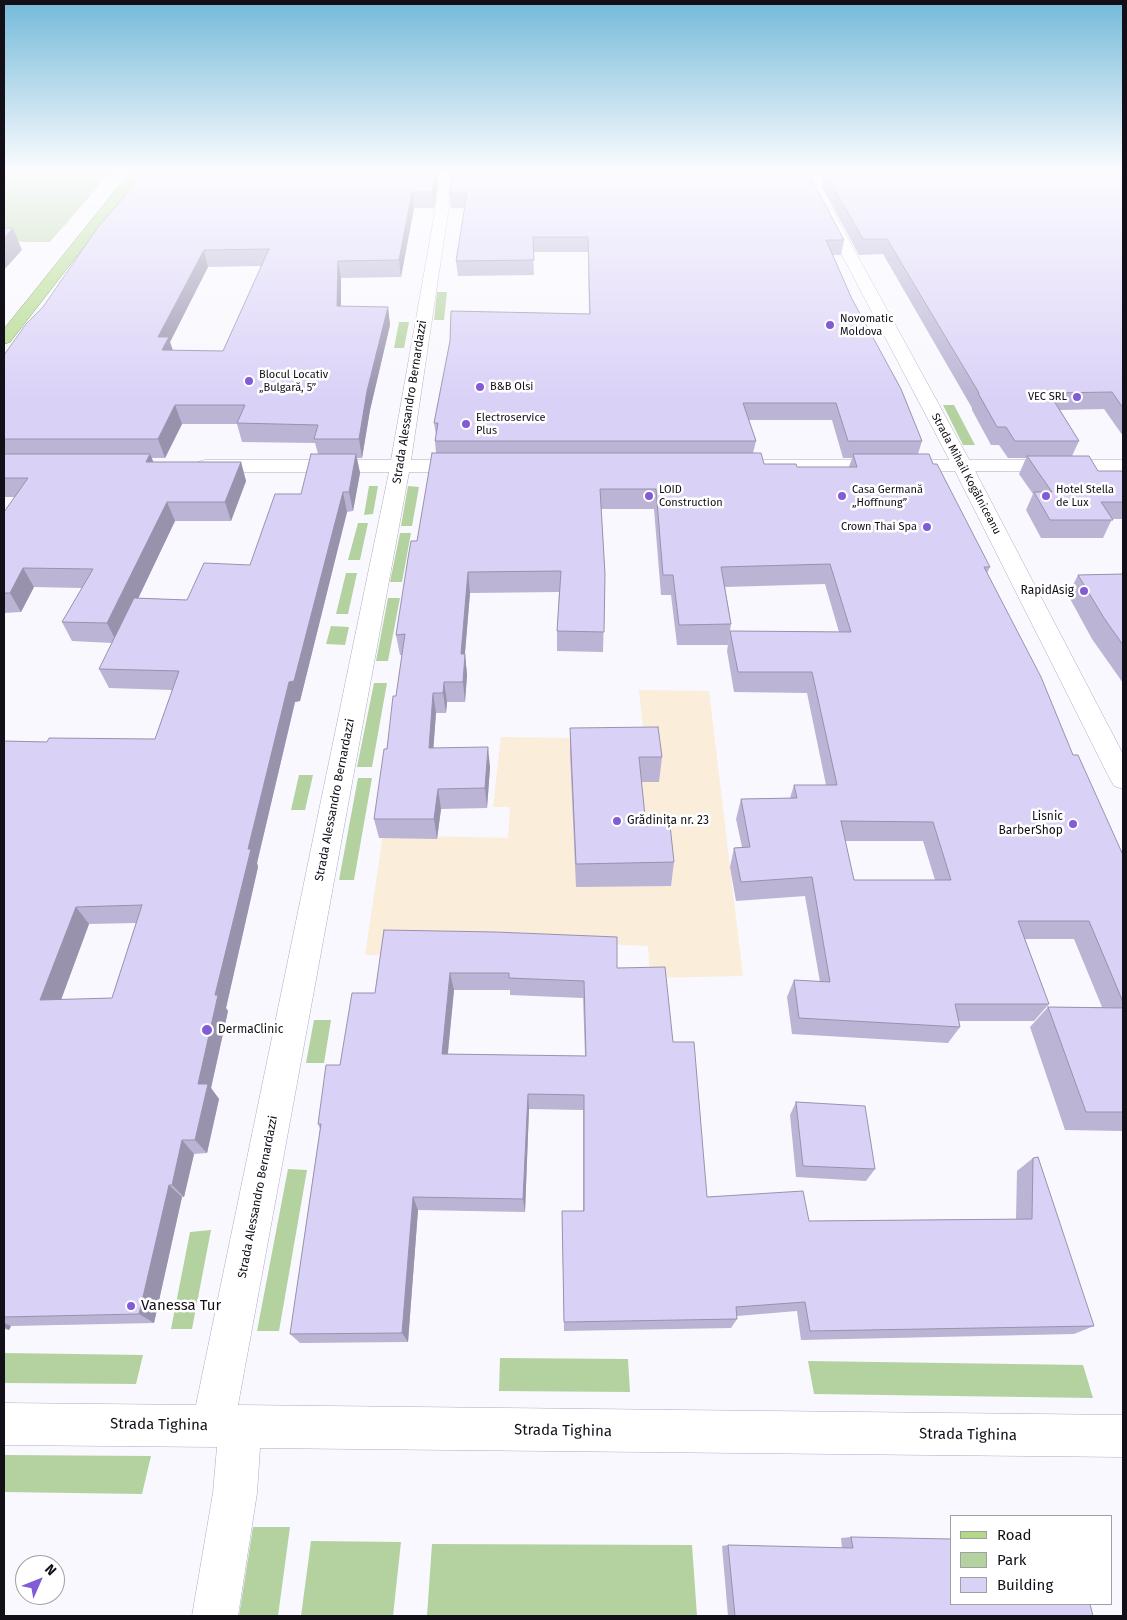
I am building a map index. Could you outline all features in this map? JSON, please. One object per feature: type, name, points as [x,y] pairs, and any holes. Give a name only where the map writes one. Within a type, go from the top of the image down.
[{"type":"main road","points":[[4,339],[79,248]]},
{"type":"street","name":"Strada Alessandro Bernardazzi","points":[[215,1616],[235,1493],[226,1427],[400,466],[436,248]]},
{"type":"street","name":"Strada Mihail Kogălniceanu","points":[[846,248],[962,465],[1123,778]]},
{"type":"street","points":[[182,466],[489,466]]},
{"type":"street","points":[[745,466],[1123,466]]},
{"type":"street","name":"Strada Tighina","points":[[4,1424],[1123,1436]]},
{"type":"shaded area","name":"Grădinița nr. 23","points":[[639,690],[709,691],[743,976],[650,978],[648,946],[556,942],[517,955],[365,955],[383,835],[508,838],[510,807],[493,807],[501,737],[644,739]]},
{"type":"green space","points":[[437,292],[447,292],[444,320],[434,320]]},
{"type":"green space","points":[[399,322],[409,322],[404,348],[394,348]]},
{"type":"green space","points":[[943,405],[954,405],[975,445],[963,445]]},
{"type":"green space","points":[[369,486],[378,486],[373,514],[364,515]]},
{"type":"green space","points":[[408,486],[419,487],[412,526],[401,526]]},
{"type":"green space","points":[[358,523],[368,523],[360,560],[348,560]]},
{"type":"green space","points":[[400,533],[411,533],[402,582],[390,582]]},
{"type":"green space","points":[[346,573],[357,573],[348,614],[336,614]]},
{"type":"green space","points":[[388,598],[400,598],[388,661],[376,661]]},
{"type":"green space","points":[[331,626],[349,627],[345,645],[326,644]]},
{"type":"green space","points":[[374,683],[387,683],[372,767],[357,767]]},
{"type":"green space","points":[[299,775],[313,775],[305,810],[291,810]]},
{"type":"green space","points":[[358,778],[372,778],[354,880],[339,880]]},
{"type":"green space","points":[[314,1020],[331,1020],[324,1063],[306,1063]]},
{"type":"green space","points":[[288,1169],[307,1170],[279,1331],[257,1331]]},
{"type":"green space","points":[[211,1230],[192,1329],[171,1329],[190,1232]]},
{"type":"green space","points":[[4,1353],[143,1355],[136,1384],[4,1383]]},
{"type":"green space","points":[[500,1358],[628,1359],[630,1392],[499,1391]]},
{"type":"green space","points":[[808,1361],[1083,1365],[1093,1398],[814,1394]]},
{"type":"green space","points":[[4,1455],[151,1456],[142,1494],[4,1492]]},
{"type":"green space","points":[[253,1527],[290,1527],[278,1616],[239,1616]]},
{"type":"green space","points":[[311,1541],[401,1542],[393,1616],[301,1616]]},
{"type":"green space","points":[[432,1544],[692,1545],[697,1616],[427,1616]]},
{"type":"building","points":[[84,248],[401,248],[399,260],[338,261],[337,306],[388,307],[367,391],[359,439],[314,439],[318,425],[237,423],[245,405],[175,405],[158,439],[4,439],[4,355],[26,324],[43,307]],"holes":[[[269,249],[223,351],[162,350],[169,337],[158,337],[204,250]]]},
{"type":"building","points":[[458,248],[533,248],[534,260],[456,261]]},
{"type":"building","points":[[588,248],[829,248],[852,299],[901,389],[922,441],[848,441],[836,403],[743,403],[756,441],[435,441],[438,423],[434,423],[450,341],[451,311],[590,314]]},
{"type":"building","points":[[892,248],[1123,248],[1123,408],[1112,392],[1049,393],[1079,441],[1015,441],[1006,427],[997,427],[979,393]]},
{"type":"building","points":[[432,453],[761,453],[764,464],[796,464],[797,467],[857,467],[853,454],[929,454],[933,464],[937,464],[990,567],[984,567],[1041,677],[1073,755],[1078,755],[1123,855],[1123,1002],[1089,921],[1018,921],[1049,1004],[955,1004],[960,1027],[799,1018],[794,980],[830,982],[812,877],[741,882],[734,848],[750,847],[741,799],[797,798],[794,785],[837,785],[812,672],[738,672],[730,631],[851,632],[830,564],[721,567],[731,624],[679,625],[673,575],[663,575],[656,489],[600,489],[605,574],[604,632],[557,631],[561,571],[468,572],[461,654],[465,654],[463,682],[444,682],[443,693],[433,693],[429,748],[488,747],[485,788],[438,789],[434,819],[374,819],[384,749],[387,749],[393,696],[396,696],[405,634],[396,635],[411,541],[417,541]],"holes":[[[841,821],[933,822],[951,880],[854,880]]]},
{"type":"building","points":[[4,454],[150,454],[146,462],[241,462],[225,502],[167,502],[107,623],[62,622],[93,569],[23,568],[10,593],[4,593],[4,512],[28,478],[4,478]]},
{"type":"building","points":[[311,454],[356,454],[349,492],[343,492],[294,681],[289,682],[248,849],[251,849],[215,995],[218,995],[198,1084],[208,1084],[195,1140],[182,1140],[172,1185],[169,1185],[139,1314],[4,1317],[4,741],[47,742],[49,738],[155,739],[179,671],[99,669],[134,598],[187,600],[204,563],[250,565],[275,494],[301,494]],"holes":[[[142,905],[112,998],[40,1000],[76,907]]]},
{"type":"building","points":[[1027,456],[1089,456],[1098,471],[1123,471],[1123,502],[1101,502],[1113,520],[1050,520],[1034,492],[1052,492]]},
{"type":"building","points":[[1123,574],[1123,645],[1078,575]]},
{"type":"building","points":[[658,727],[662,757],[639,757],[646,826],[670,825],[674,862],[576,864],[570,728]]},
{"type":"building","points":[[384,930],[617,937],[617,968],[665,967],[673,1042],[694,1042],[707,1197],[803,1191],[809,1221],[1032,1219],[1033,1158],[1038,1157],[1094,1326],[810,1331],[805,1302],[736,1307],[737,1319],[564,1322],[562,1211],[584,1211],[584,1095],[528,1094],[523,1199],[413,1197],[402,1333],[290,1334],[321,1124],[318,1124],[326,1065],[340,1065],[352,993],[375,993]],"holes":[[[450,973],[509,973],[509,978],[584,981],[586,1056],[442,1054]]]},
{"type":"building","points":[[1048,1007],[1123,1008],[1123,1112],[1086,1112]]},
{"type":"building","points":[[796,1102],[865,1106],[875,1169],[803,1166]]},
{"type":"building","points":[[851,1537],[950,1539],[950,1605],[1090,1605],[1093,1616],[735,1616],[728,1545],[853,1548]]},
{"type":"place","name":"Novomatic Moldova","points":[[830,325]]},
{"type":"place","name":"Blocul Locativ „Bulgară, 5”","points":[[249,381]]},
{"type":"place","name":"B&B Olsi","points":[[480,387]]},
{"type":"place","name":"VEC SRL","points":[[1077,397]]},
{"type":"place","name":"Electroservice Plus","points":[[466,424]]},
{"type":"place","name":"LOID Construction","points":[[649,496]]},
{"type":"place","name":"Casa Germană „Hoffnung”","points":[[842,496]]},
{"type":"place","name":"Hotel Stella de Lux","points":[[1046,496]]},
{"type":"place","name":"Crown Thai Spa","points":[[927,527]]},
{"type":"place","name":"RapidAsig","points":[[1084,591]]},
{"type":"place","name":"Grădinița nr. 23","points":[[617,821]]},
{"type":"place","name":"Lisnic BarberShop","points":[[1073,824]]},
{"type":"place","name":"DermaClinic","points":[[207,1030]]},
{"type":"place","name":"Vanessa Tur","points":[[131,1306]]}]
